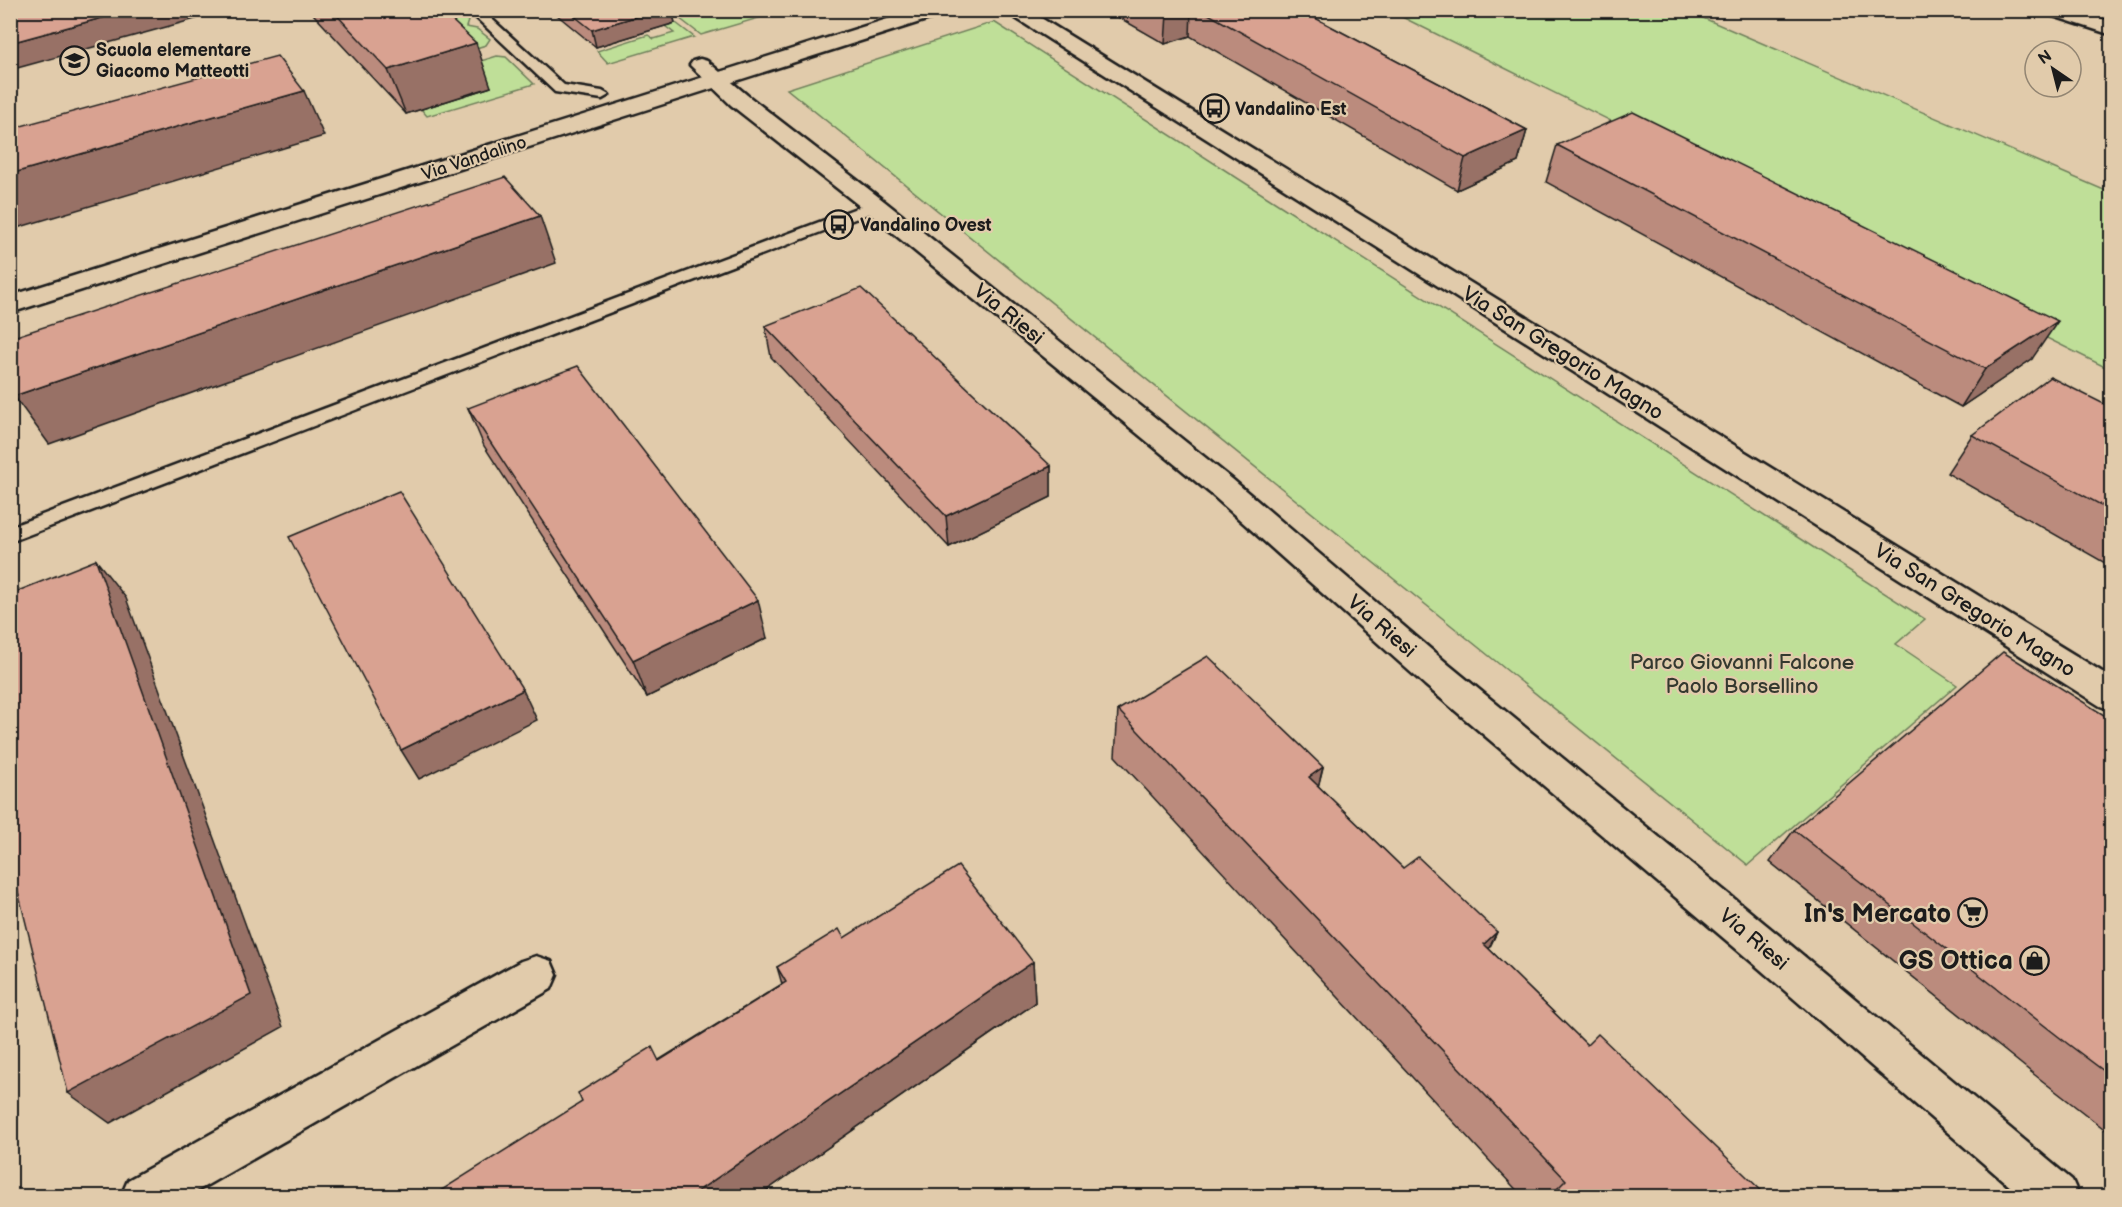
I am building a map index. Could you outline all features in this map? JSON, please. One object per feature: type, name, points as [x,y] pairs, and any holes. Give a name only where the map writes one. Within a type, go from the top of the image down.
[{"type":"street","points":[[753,48],[877,10]]},
{"type":"street","name":"Via Vandalino","points":[[79,260],[602,95],[938,10]]},
{"type":"street","name":"Via San Gregorio Magno","points":[[1013,10],[2112,696]]},
{"type":"street","points":[[2054,10],[2112,29]]},
{"type":"street","name":"Via Vandalino","points":[[10,304],[713,68]]},
{"type":"street","name":"Via Riesi","points":[[713,68],[875,206],[1221,486],[1437,675],[1767,950],[2056,1197]]},
{"type":"street","points":[[144,1197],[536,975]]},
{"type":"lane","points":[[474,10],[560,89],[602,95]]},
{"type":"lane","points":[[10,535],[875,206]]},
{"type":"green space","points":[[670,11],[782,11],[701,35]]},
{"type":"green space","points":[[1390,11],[1687,11],[2111,193],[2111,370]]},
{"type":"green space","points":[[459,14],[468,21],[466,27],[477,29],[490,39],[486,45],[456,54],[422,21]]},
{"type":"green space","name":"Parco Giovanni Falcone Paolo Borsellino","points":[[994,22],[1925,619],[1896,644],[1957,685],[1748,865],[787,89]]},
{"type":"green space","points":[[676,23],[694,37],[608,63],[597,51],[648,35],[654,39],[674,33],[665,26]]},
{"type":"green space","points":[[497,56],[506,57],[534,84],[427,116],[421,109],[490,87],[468,65]]},
{"type":"building","points":[[10,10],[131,10],[10,43]]},
{"type":"building","points":[[332,10],[441,10],[476,43],[388,70]]},
{"type":"building","points":[[567,10],[657,10],[592,30]]},
{"type":"building","points":[[1160,10],[1177,10],[1167,14]]},
{"type":"building","points":[[1201,10],[1300,10],[1527,130],[1465,158]]},
{"type":"building","points":[[277,56],[304,91],[10,174],[10,129]]},
{"type":"building","points":[[1633,112],[2058,321],[1985,369],[1557,145]]},
{"type":"building","points":[[505,177],[540,216],[14,396],[10,387],[10,338]]},
{"type":"building","points":[[861,288],[1051,466],[946,516],[765,326]]},
{"type":"building","points":[[578,366],[758,600],[633,660],[468,408]]},
{"type":"building","points":[[2050,377],[2112,408],[2112,511],[1972,435]]},
{"type":"building","points":[[399,491],[523,690],[401,750],[289,537]]},
{"type":"building","points":[[96,560],[251,995],[68,1093],[10,859],[10,594]]},
{"type":"building","name":"In's Mercato","points":[[2003,652],[2112,720],[2112,1077],[1794,830]]},
{"type":"building","points":[[1208,656],[1323,767],[1309,777],[1403,868],[1418,857],[1497,932],[1484,944],[1587,1045],[1598,1034],[1768,1197],[1564,1197],[1557,1189],[1566,1180],[1118,710]]},
{"type":"building","points":[[958,866],[1033,962],[689,1197],[442,1197],[440,1191],[582,1102],[578,1093],[652,1047],[659,1061],[786,982],[777,967],[839,929],[844,938]]},
{"type":"place","name":"Scuola elementare Giacomo Matteotti","points":[[75,60]]},
{"type":"place","name":"Vandalino Est","points":[[1214,109]]},
{"type":"place","name":"Vandalino Ovest","points":[[839,225]]},
{"type":"place","name":"In's Mercato","points":[[1972,913]]},
{"type":"place","name":"GS Ottica","points":[[2034,960]]}]
